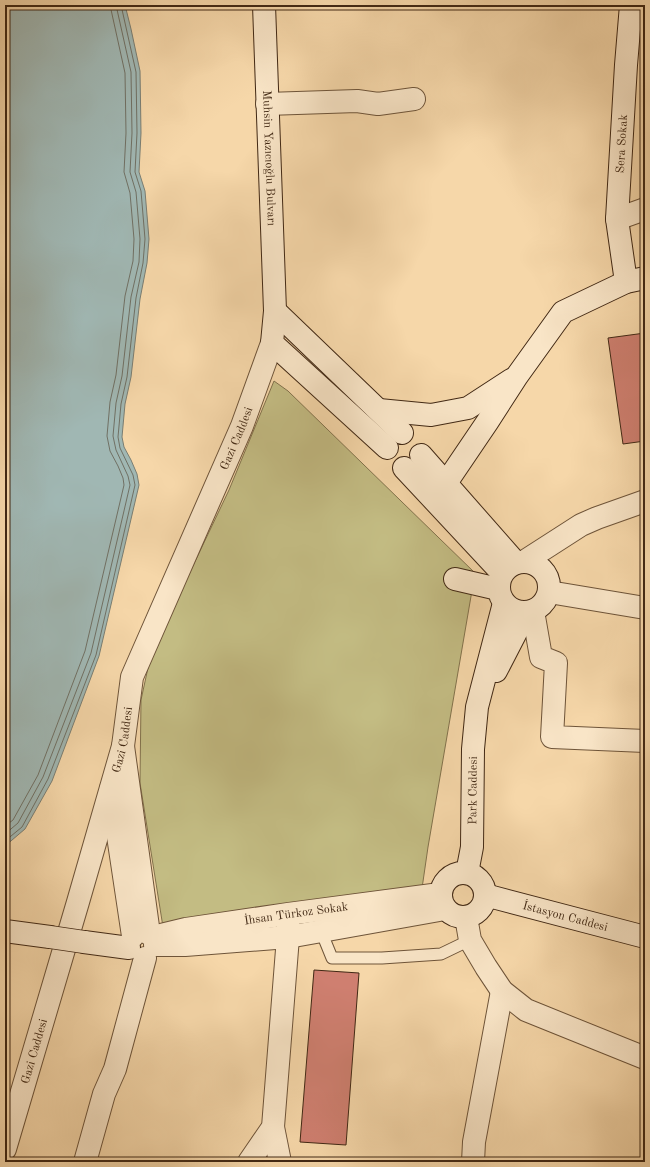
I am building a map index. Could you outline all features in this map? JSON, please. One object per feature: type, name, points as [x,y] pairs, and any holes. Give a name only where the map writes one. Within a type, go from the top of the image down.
[{"type":"street","name":"Muhsin Yazıcıoğlu Bulvarı","points":[[264,5],[275,311],[272,343]]},
{"type":"street","name":"Sera Sokak","points":[[631,5],[617,219],[636,280]]},
{"type":"street","points":[[267,104],[357,101],[378,104],[414,99]]},
{"type":"street","points":[[617,219],[645,209]]},
{"type":"street","points":[[446,483],[517,376],[564,312],[636,280]]},
{"type":"street","points":[[275,311],[402,433],[418,439],[421,444],[421,455],[419,460],[415,465],[404,468],[393,464],[389,460],[387,454],[387,448],[392,438],[402,433]]},
{"type":"street","points":[[272,343],[387,448]]},
{"type":"street","name":"Gazi Caddesi","points":[[5,1149],[123,746],[132,677],[242,426],[272,343]]},
{"type":"street","points":[[379,410],[431,415],[468,408],[517,376]]},
{"type":"street","points":[[421,455],[446,483],[509,578],[510,609],[518,612],[529,612],[540,606],[546,600],[549,592],[549,583],[544,571],[533,563],[509,578],[455,579]]},
{"type":"street","points":[[404,468],[509,578]]},
{"type":"street","points":[[509,578],[581,525],[645,501]]},
{"type":"street","name":"Park Caddesi","points":[[467,872],[472,847],[473,749],[477,707],[509,578]]},
{"type":"street","points":[[549,592],[645,608]]},
{"type":"street","points":[[529,612],[541,657],[556,663],[552,737],[645,741]]},
{"type":"street","name":"Park Caddesi","points":[[477,707],[529,612]]},
{"type":"street","points":[[85,1162],[104,1094],[103,1069],[142,945],[123,746]]},
{"type":"street","points":[[111,789],[142,945]]},
{"type":"street","points":[[459,872],[467,872],[480,880],[484,887],[485,895],[480,909],[474,914],[458,916],[451,914],[443,901],[442,887],[446,880],[452,875],[459,872]]},
{"type":"street","name":"İstasyon Caddesi","points":[[485,895],[645,937]]},
{"type":"street","points":[[5,931],[84,942],[142,945],[185,945],[288,937],[321,931],[443,901]]},
{"type":"street","name":"İhsan Türkoz Sokak","points":[[142,945],[186,929],[288,914],[443,901]]},
{"type":"street","points":[[280,1162],[273,1127],[288,937],[288,914]]},
{"type":"street","points":[[466,916],[470,940],[502,991],[526,1010],[645,1058]]},
{"type":"street","points":[[473,1162],[474,1142],[502,991]]},
{"type":"street","points":[[249,1162],[273,1127]]},
{"type":"lane","points":[[321,931],[332,958],[382,958],[440,954],[470,940]]},
{"type":"shaded area","points":[[274,381],[288,391],[475,573],[428,847],[418,916],[163,927],[140,783],[141,700],[151,654],[229,490]]},
{"type":"water","points":[[5,5],[125,5],[140,71],[141,133],[139,172],[145,191],[149,239],[131,377],[125,404],[122,437],[124,447],[137,474],[139,485],[99,656],[52,781],[25,829],[5,846]]},
{"type":"building","points":[[645,333],[645,441],[623,444],[608,338]]},
{"type":"building","points":[[314,970],[359,973],[346,1145],[300,1142]]}]
